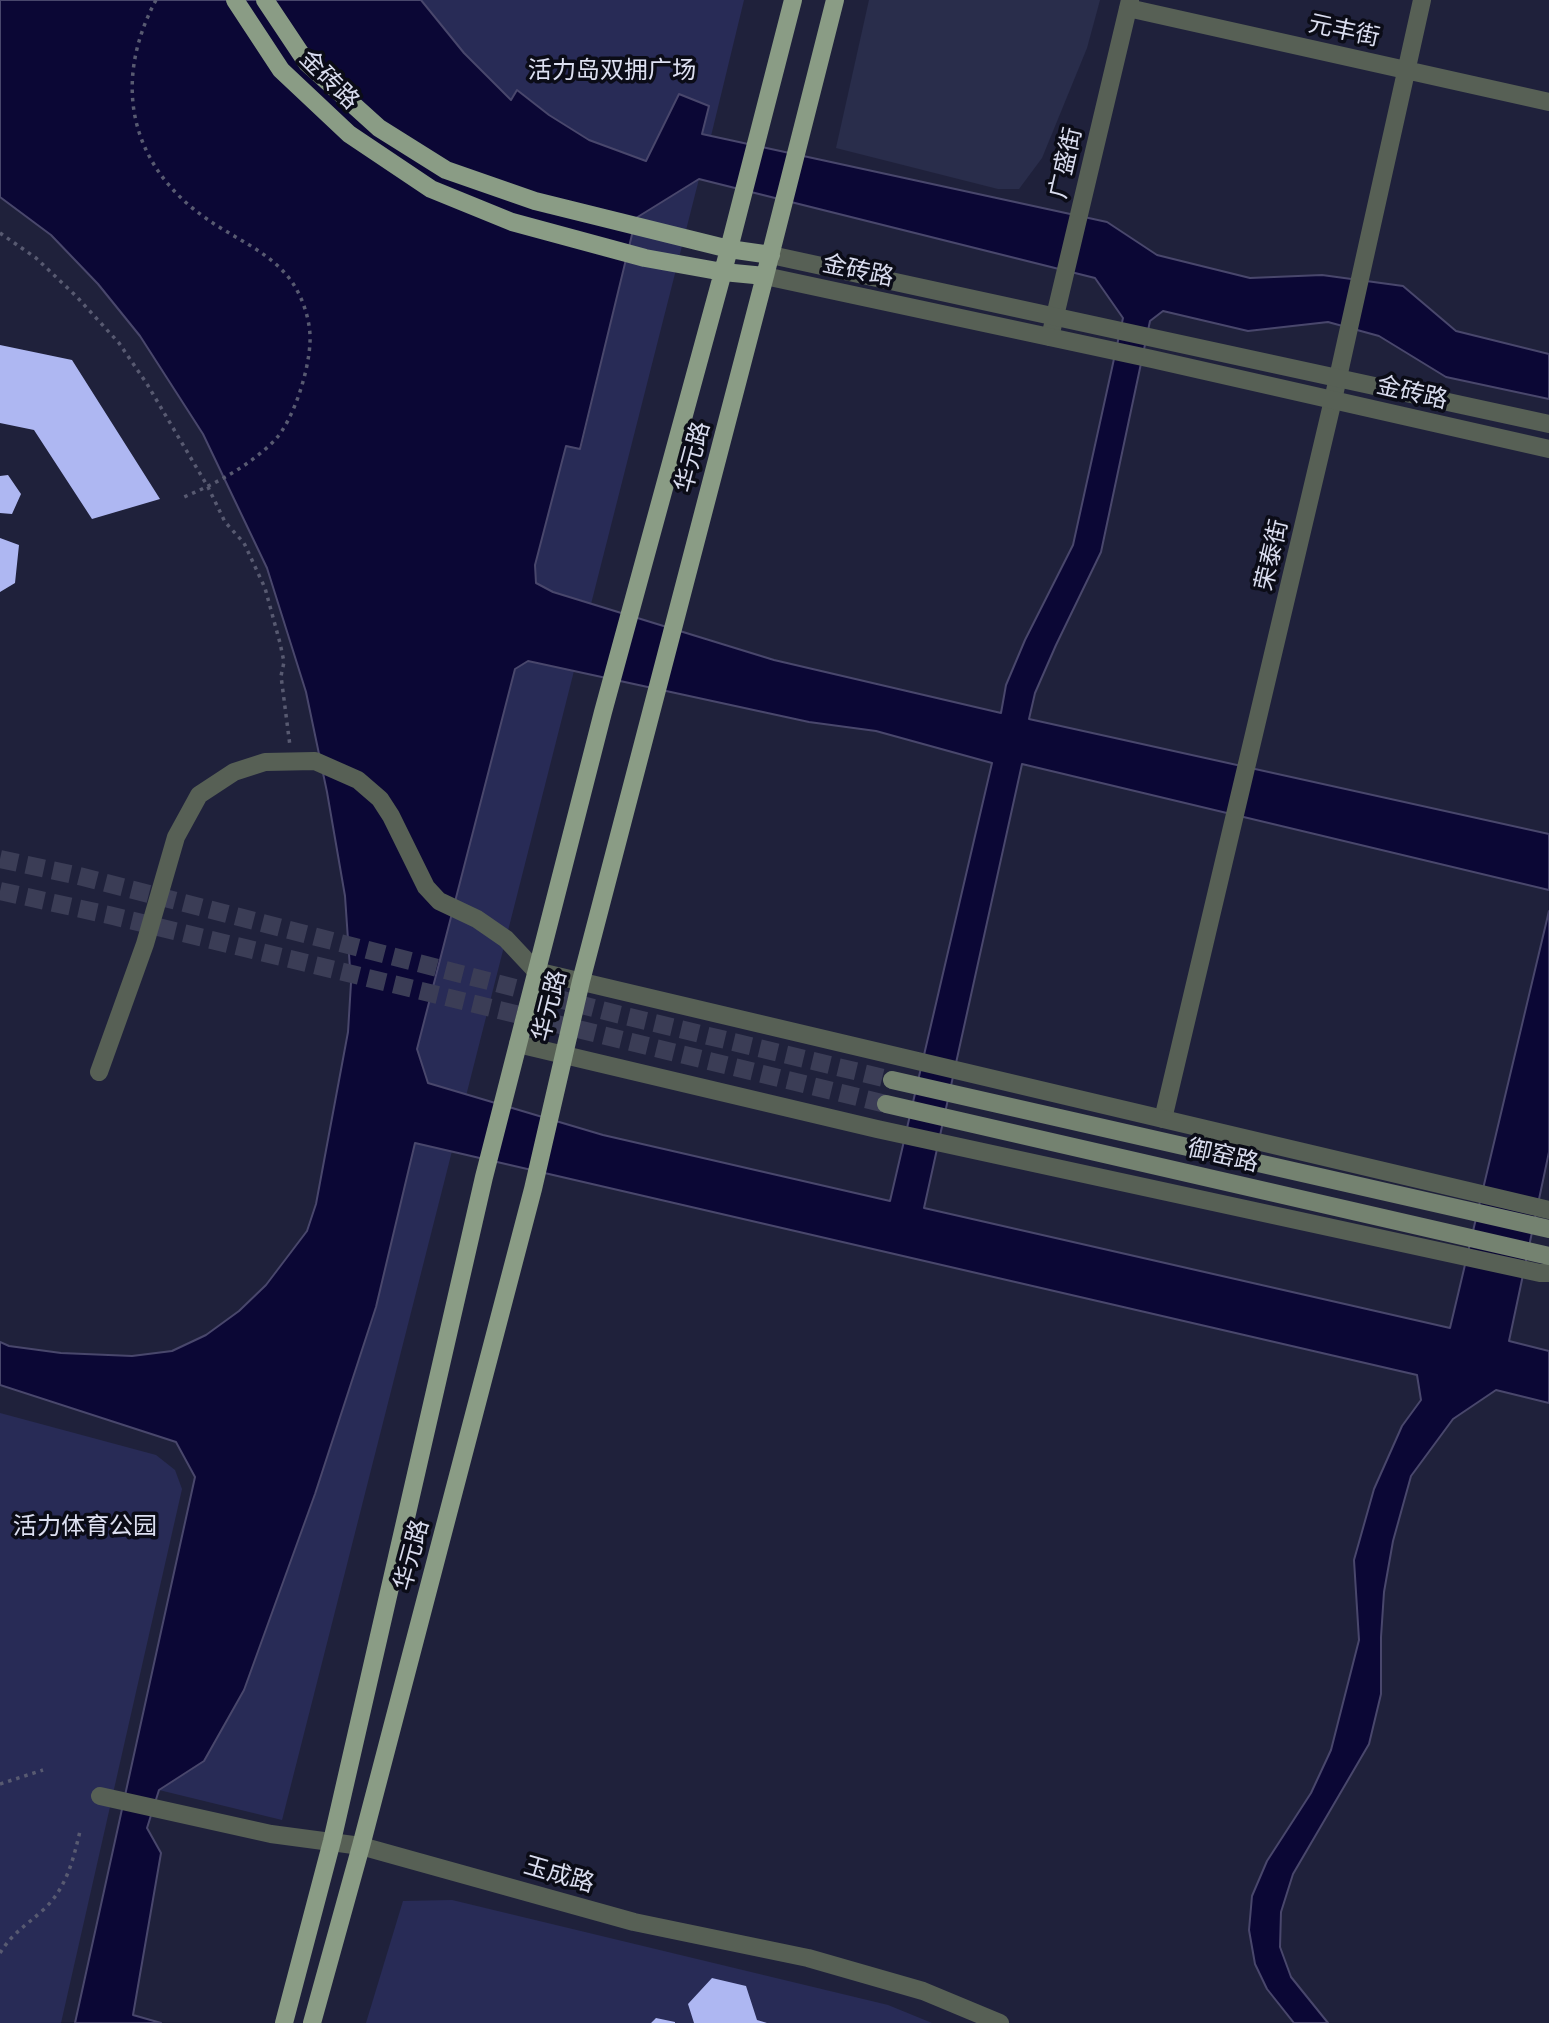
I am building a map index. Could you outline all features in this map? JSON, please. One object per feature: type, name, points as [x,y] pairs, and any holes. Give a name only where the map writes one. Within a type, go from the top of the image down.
[{"type":"main road","name":"金砖路","points":[[235,0],[281,70],[349,134],[430,188],[512,222],[645,258],[723,272],[765,276]]},
{"type":"main road","name":"金砖路","points":[[265,0],[307,63],[379,128],[446,170],[535,201],[729,249],[771,255]]},
{"type":"main road","name":"华元路","points":[[286,2015],[332,1841],[484,1177],[603,712],[723,272],[793,0]]},
{"type":"main road","name":"华元路","points":[[313,2021],[533,1189],[581,981],[835,0]]},
{"type":"main road","name":"御窑路","points":[[892,1080],[1546,1229]]},
{"type":"main road","name":"御窑路","points":[[886,1104],[1544,1254]]},
{"type":"street","name":"荣泰街","points":[[1163,1119],[1253,747],[1422,0]]},
{"type":"street","name":"元丰街","points":[[1129,4],[1549,102]]},
{"type":"street","name":"广盛街","points":[[1050,337],[1129,4]]},
{"type":"street","name":"金砖路","points":[[771,255],[1549,424]]},
{"type":"street","name":"金砖路","points":[[765,276],[1152,359],[1549,449]]},
{"type":"street","points":[[99,1072],[145,944],[176,837],[199,795],[234,772],[265,762],[316,761],[358,780],[380,799],[426,887],[439,901],[477,919],[506,939],[536,971],[1548,1209]]},
{"type":"street","points":[[518,1044],[877,1129],[1544,1273]]},
{"type":"street","name":"玉成路","points":[[100,1796],[271,1833],[361,1846],[634,1922],[808,1958],[923,1991],[1000,2023]]},
{"type":"path","points":[[156,0],[139,37],[132,67],[134,116],[142,144],[158,172],[185,202],[210,221],[248,243],[280,268],[301,299],[310,340],[300,388],[276,439],[237,470],[184,497]]},
{"type":"path","points":[[0,233],[36,258],[76,296],[119,344],[147,384],[208,487],[225,522],[244,542],[265,588],[284,662],[281,676],[293,762]]},
{"type":"path","points":[[0,1784],[43,1770]]},
{"type":"path","points":[[0,1953],[17,1930],[43,1910],[61,1888],[71,1868],[80,1831]]},
{"type":"shaded area","points":[[0,0],[421,0],[464,53],[511,100],[517,90],[549,115],[589,140],[646,161],[679,94],[709,106],[702,134],[1107,222],[1157,255],[1250,278],[1322,275],[1403,286],[1456,331],[1549,354],[1549,399],[1446,377],[1379,336],[1328,322],[1248,331],[1163,311],[1150,321],[1101,552],[1035,693],[1029,719],[1549,834],[1549,890],[1022,764],[924,1208],[1450,1328],[1549,911],[1549,1152],[1509,1341],[1549,1351],[1549,1403],[1496,1390],[1453,1419],[1411,1476],[1393,1541],[1384,1592],[1381,1694],[1369,1744],[1293,1874],[1281,1912],[1280,1947],[1291,1977],[1328,2023],[1294,2023],[1267,1989],[1255,1964],[1249,1930],[1252,1896],[1267,1861],[1311,1793],[1331,1750],[1359,1640],[1354,1560],[1374,1489],[1402,1426],[1421,1400],[1417,1375],[415,1143],[376,1307],[315,1494],[244,1690],[204,1761],[159,1790],[147,1828],[161,1853],[133,2015],[161,2023],[75,2023],[195,1477],[176,1442],[0,1385],[0,1342],[9,1346],[61,1353],[132,1356],[172,1351],[206,1335],[239,1311],[266,1285],[307,1231],[316,1204],[348,1032],[351,983],[345,896],[327,792],[306,692],[267,568],[203,434],[140,336],[98,284],[51,235],[0,197]],"holes":[[[699,179],[1095,278],[1123,318],[1073,545],[1025,640],[1006,685],[1001,713],[774,660],[553,592],[536,583],[535,565],[566,446],[580,449],[636,218]],[[528,661],[809,722],[876,731],[992,763],[890,1201],[603,1135],[428,1083],[417,1049],[515,669]]]},
{"type":"shaded area","points":[[869,0],[1100,0],[1087,48],[1042,158],[1019,189],[998,189],[836,148]]},
{"type":"green space","name":"活力岛双拥广场","points":[[421,0],[744,0],[711,136],[701,134],[647,161],[589,140],[549,115],[518,90],[512,101],[464,53]]},
{"type":"green space","points":[[699,179],[282,1820],[159,1790],[204,1761],[244,1690],[315,1494],[376,1307],[428,1083],[417,1049],[515,668],[535,565],[566,445],[581,449],[636,218]]},
{"type":"green space","name":"活力体育公园","points":[[0,1413],[156,1455],[175,1470],[182,1489],[61,2023],[0,2023]]},
{"type":"green space","points":[[452,1900],[888,2005],[932,2023],[366,2023],[403,1901]]},
{"type":"building","points":[[0,345],[72,360],[160,499],[92,519],[34,430],[0,423]]},
{"type":"building","points":[[8,475],[21,494],[12,514],[0,513],[0,476]]},
{"type":"building","points":[[0,538],[19,545],[15,583],[0,592]]},
{"type":"building","points":[[712,1978],[746,1986],[757,2020],[767,2023],[694,2023],[688,2004]]},
{"type":"building","points":[[656,2018],[675,2022],[675,2023],[651,2023]]},
{"type":"tunnel","points":[[0,859],[79,876],[617,1014],[892,1080]]},
{"type":"tunnel","points":[[0,891],[113,916],[886,1104]]}]
